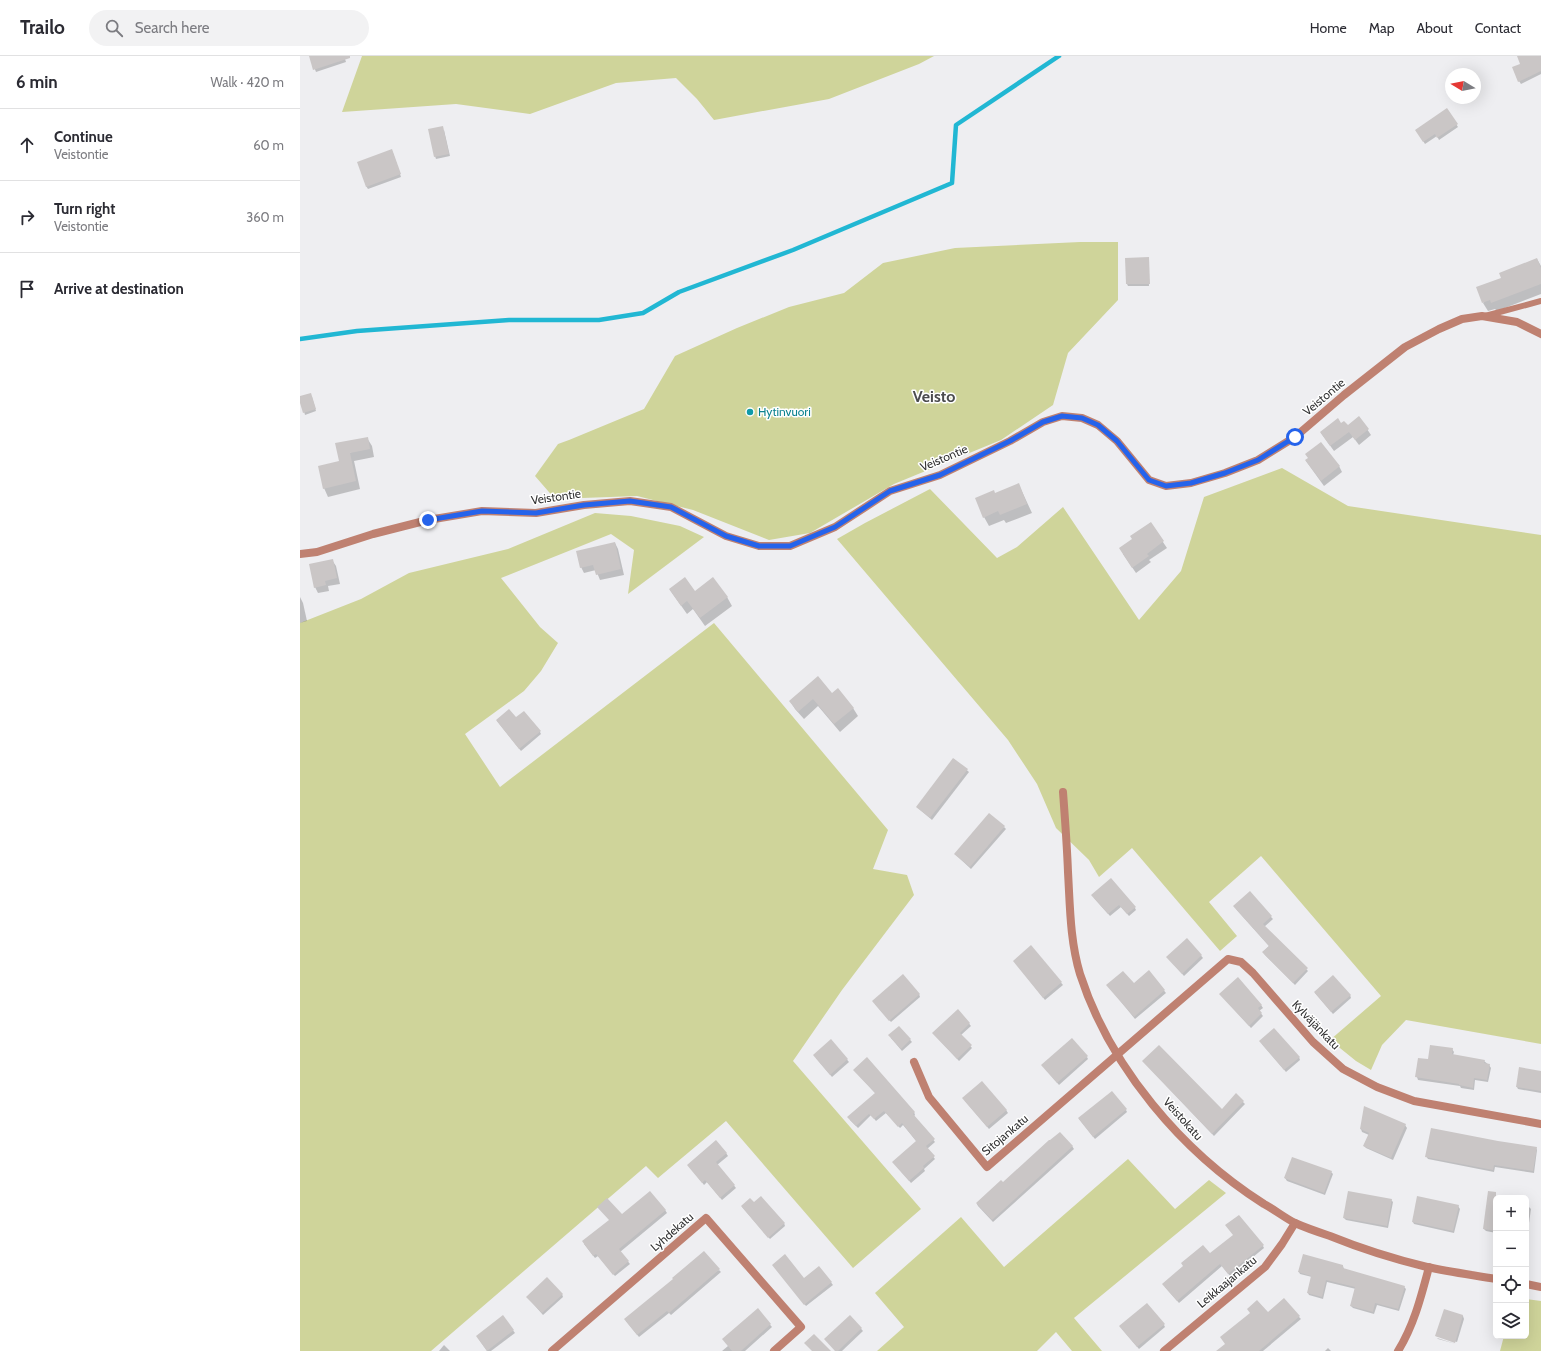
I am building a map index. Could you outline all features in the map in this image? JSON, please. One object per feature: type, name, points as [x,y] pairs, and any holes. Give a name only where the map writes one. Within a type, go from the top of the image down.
[{"type":"street","name":"Veistontie","points":[[300,554],[317,552],[373,534],[428,520],[482,511],[536,513],[584,505],[630,501],[671,507],[726,536],[759,546],[790,546],[835,527],[890,491],[940,475],[1010,441],[1043,422],[1062,416],[1082,418],[1098,425],[1117,441],[1149,480],[1166,486],[1191,483],[1225,473],[1258,460],[1295,437],[1344,394],[1405,347],[1462,319],[1482,316],[1517,322],[1541,334]]},
{"type":"street","name":"Veistokatu","points":[[1063,792],[1073,942],[1080,973],[1098,1017],[1117,1056],[1167,1123],[1207,1162],[1242,1190],[1295,1223],[1361,1248],[1429,1267],[1493,1278]]},
{"type":"street","name":"Kylväjänkatu","points":[[1117,1056],[1228,959],[1241,962],[1253,973],[1313,1042],[1343,1069],[1377,1087],[1414,1101],[1541,1124]]},
{"type":"street","name":"Sitojankatu","points":[[914,1062],[929,1097],[987,1167],[1117,1056]]},
{"type":"street","name":"Lyhdekatu","points":[[552,1351],[706,1218],[801,1328],[774,1351]]},
{"type":"street","name":"Leikkaajankatu","points":[[1169,1349],[1265,1267],[1295,1223]]},
{"type":"street","points":[[1398,1351],[1416,1313],[1429,1267]]},
{"type":"street","points":[[1529,1284],[1541,1286]]},
{"type":"lane","points":[[1482,316],[1541,301]]},
{"type":"green space","points":[[362,56],[934,56],[919,64],[829,99],[714,120],[697,99],[676,78],[616,83],[530,114],[456,104],[342,112]]},
{"type":"green space","points":[[1080,242],[1118,242],[1118,300],[1068,353],[1053,405],[1001,440],[894,484],[810,533],[769,540],[693,510],[637,496],[555,499],[535,476],[558,444],[644,409],[675,356],[737,328],[789,307],[844,293],[883,263],[955,248]]},
{"type":"green space","points":[[1282,468],[1348,506],[1541,535],[1541,1044],[1406,1020],[1382,1045],[1371,1070],[1356,1061],[1330,1040],[1381,996],[1261,856],[1209,902],[1237,936],[1220,951],[1132,848],[1099,877],[1089,860],[1056,828],[1037,784],[1008,740],[837,539],[930,489],[997,558],[1017,547],[1063,507],[1139,620],[1181,571],[1204,497]]},
{"type":"green space","points":[[595,513],[631,516],[680,526],[704,537],[628,594],[634,550],[611,534],[501,578],[540,627],[558,643],[541,671],[524,691],[465,734],[500,787],[714,623],[888,830],[873,869],[907,875],[914,895],[842,990],[793,1061],[921,1209],[853,1268],[726,1121],[658,1178],[646,1166],[431,1351],[300,1351],[300,623],[361,599],[409,573],[508,549]]},
{"type":"green space","points":[[1128,1159],[1175,1209],[1209,1180],[1226,1193],[1074,1318],[1102,1351],[1072,1351],[1056,1332],[1037,1351],[877,1351],[904,1327],[875,1293],[961,1217],[1004,1267]]},
{"type":"green space","points":[[1529,1299],[1541,1301],[1541,1351],[1500,1351],[1503,1339],[1529,1339]]},
{"type":"building","points":[[309,56],[350,56],[350,58],[313,70]]},
{"type":"building","points":[[1517,56],[1541,56],[1541,71],[1518,82],[1512,67],[1520,64]]},
{"type":"building","points":[[1447,108],[1458,124],[1437,138],[1435,134],[1423,142],[1415,130]]},
{"type":"building","points":[[443,126],[449,154],[434,157],[428,129]]},
{"type":"building","points":[[392,149],[401,174],[366,187],[357,162]]},
{"type":"building","points":[[1149,257],[1150,284],[1126,284],[1125,258]]},
{"type":"building","points":[[1537,258],[1541,268],[1541,284],[1491,303],[1490,300],[1482,303],[1476,287],[1501,278],[1499,273]]},
{"type":"building","points":[[311,393],[316,409],[303,413],[300,403],[300,396]]},
{"type":"building","points":[[1359,416],[1369,429],[1355,440],[1349,432],[1330,446],[1320,432],[1338,418],[1341,423],[1344,421],[1348,425]]},
{"type":"building","points":[[368,437],[370,449],[350,453],[356,481],[323,489],[318,466],[339,461],[335,443]]},
{"type":"building","points":[[1321,442],[1340,466],[1321,481],[1305,460],[1308,458],[1305,454]]},
{"type":"building","points":[[1019,483],[1027,504],[1000,515],[998,511],[983,518],[975,498],[994,490],[995,493]]},
{"type":"building","points":[[1151,522],[1164,541],[1147,554],[1149,556],[1132,568],[1119,548],[1132,539],[1130,536]]},
{"type":"building","points":[[615,542],[621,569],[596,575],[593,565],[580,568],[576,551]]},
{"type":"building","points":[[333,559],[337,578],[325,581],[326,585],[314,588],[309,564]]},
{"type":"building","points":[[685,577],[695,591],[713,577],[728,597],[700,618],[687,601],[681,606],[669,589]]},
{"type":"building","points":[[818,676],[832,693],[838,688],[854,708],[834,724],[813,699],[798,712],[789,701]]},
{"type":"building","points":[[509,709],[516,717],[524,711],[541,731],[519,749],[496,720]]},
{"type":"building","points":[[953,758],[968,769],[930,818],[916,807]]},
{"type":"building","points":[[989,813],[1005,826],[970,867],[954,854]]},
{"type":"building","points":[[1111,878],[1136,907],[1127,914],[1119,905],[1108,914],[1091,895]]},
{"type":"building","points":[[1250,891],[1272,916],[1263,924],[1308,968],[1293,983],[1262,952],[1269,946],[1233,906]]},
{"type":"building","points":[[1187,938],[1202,955],[1182,974],[1166,957]]},
{"type":"building","points":[[1031,945],[1062,982],[1043,998],[1013,961]]},
{"type":"building","points":[[1149,970],[1165,990],[1134,1017],[1106,985],[1123,971],[1134,983]]},
{"type":"building","points":[[903,974],[920,994],[889,1021],[872,1001]]},
{"type":"building","points":[[1333,975],[1351,995],[1331,1012],[1314,992]]},
{"type":"building","points":[[1238,977],[1262,1005],[1258,1008],[1262,1013],[1249,1026],[1219,994]]},
{"type":"building","points":[[958,1009],[970,1023],[960,1033],[972,1045],[957,1059],[932,1033]]},
{"type":"building","points":[[899,1026],[911,1039],[901,1049],[888,1035]]},
{"type":"building","points":[[1274,1028],[1300,1057],[1284,1070],[1259,1041]]},
{"type":"building","points":[[1072,1038],[1088,1056],[1057,1083],[1041,1065]]},
{"type":"building","points":[[831,1039],[848,1059],[830,1075],[813,1055]]},
{"type":"building","points":[[1159,1045],[1222,1109],[1236,1093],[1244,1101],[1212,1134],[1142,1061]]},
{"type":"building","points":[[1430,1045],[1453,1048],[1452,1054],[1485,1060],[1484,1063],[1490,1064],[1487,1080],[1474,1078],[1473,1088],[1459,1084],[1415,1077],[1418,1058],[1428,1059]]},
{"type":"building","points":[[867,1057],[915,1112],[913,1114],[935,1139],[926,1146],[935,1156],[909,1181],[892,1162],[916,1141],[902,1123],[898,1127],[884,1111],[874,1119],[869,1114],[856,1126],[847,1117],[875,1093],[853,1070]]},
{"type":"building","points":[[1519,1067],[1541,1071],[1541,1091],[1516,1087]]},
{"type":"building","points":[[982,1081],[1007,1110],[987,1127],[962,1098]]},
{"type":"building","points":[[1112,1091],[1127,1109],[1093,1137],[1078,1118]]},
{"type":"building","points":[[1364,1106],[1406,1124],[1391,1158],[1363,1146],[1369,1133],[1360,1129]]},
{"type":"building","points":[[1431,1128],[1537,1147],[1533,1171],[1494,1165],[1493,1170],[1425,1157]]},
{"type":"building","points":[[1060,1132],[1073,1146],[992,1220],[976,1203],[1001,1180],[1003,1182],[1049,1140]]},
{"type":"building","points":[[716,1140],[727,1153],[716,1162],[735,1185],[720,1198],[705,1180],[702,1183],[687,1165]]},
{"type":"building","points":[[1292,1157],[1332,1171],[1324,1193],[1284,1178]]},
{"type":"building","points":[[650,1191],[666,1210],[619,1249],[629,1261],[613,1275],[596,1254],[593,1256],[582,1241],[609,1220],[597,1207],[607,1198],[622,1214]]},
{"type":"building","points":[[1348,1191],[1392,1199],[1387,1226],[1343,1218]]},
{"type":"building","points":[[1488,1191],[1496,1192],[1496,1195],[1493,1195],[1493,1231],[1483,1229]]},
{"type":"building","points":[[761,1196],[785,1223],[768,1238],[741,1206],[750,1198],[754,1202]]},
{"type":"building","points":[[1417,1196],[1459,1205],[1453,1231],[1412,1222]]},
{"type":"building","points":[[1239,1215],[1264,1245],[1228,1274],[1220,1264],[1177,1301],[1162,1284],[1183,1266],[1181,1263],[1203,1245],[1210,1253],[1233,1235],[1225,1225]]},
{"type":"building","points":[[704,1251],[720,1269],[669,1313],[667,1311],[637,1335],[624,1319],[673,1279],[672,1278]]},
{"type":"building","points":[[785,1254],[804,1278],[819,1266],[832,1282],[804,1305],[772,1265]]},
{"type":"building","points":[[1303,1254],[1343,1265],[1343,1268],[1405,1286],[1398,1309],[1375,1303],[1373,1312],[1350,1306],[1355,1287],[1326,1280],[1322,1297],[1307,1293],[1311,1276],[1298,1272]]},
{"type":"building","points":[[547,1277],[563,1294],[542,1313],[526,1297]]},
{"type":"building","points":[[1284,1298],[1300,1316],[1259,1351],[1216,1351],[1225,1344],[1220,1337],[1250,1313],[1247,1309],[1257,1300],[1268,1312]]},
{"type":"building","points":[[1147,1303],[1165,1324],[1137,1347],[1119,1326]]},
{"type":"building","points":[[758,1308],[771,1324],[741,1351],[732,1351],[722,1339]]},
{"type":"building","points":[[1444,1309],[1463,1315],[1455,1343],[1435,1336]]},
{"type":"building","points":[[503,1315],[514,1330],[487,1351],[476,1336]]},
{"type":"building","points":[[850,1315],[862,1328],[838,1351],[835,1351],[824,1339]]},
{"type":"building","points":[[814,1334],[831,1351],[812,1351],[804,1343]]},
{"type":"waterway","points":[[300,339],[357,331],[509,320],[599,320],[643,313],[679,292],[793,250],[952,183],[956,125],[1059,56]]},
{"type":"place","name":"Hytinvuori","points":[[750,412]]},
{"type":"district","name":"Veisto","points":[[934,396]]},
{"type":"route","points":[[428,520],[482,511],[536,513],[584,505],[630,501],[671,507],[726,536],[759,546],[790,546],[835,527],[890,491],[940,475],[1010,441],[1043,422],[1062,416],[1082,418],[1098,425],[1117,441],[1149,480],[1166,486],[1191,483],[1225,473],[1258,460],[1295,437]]}]
